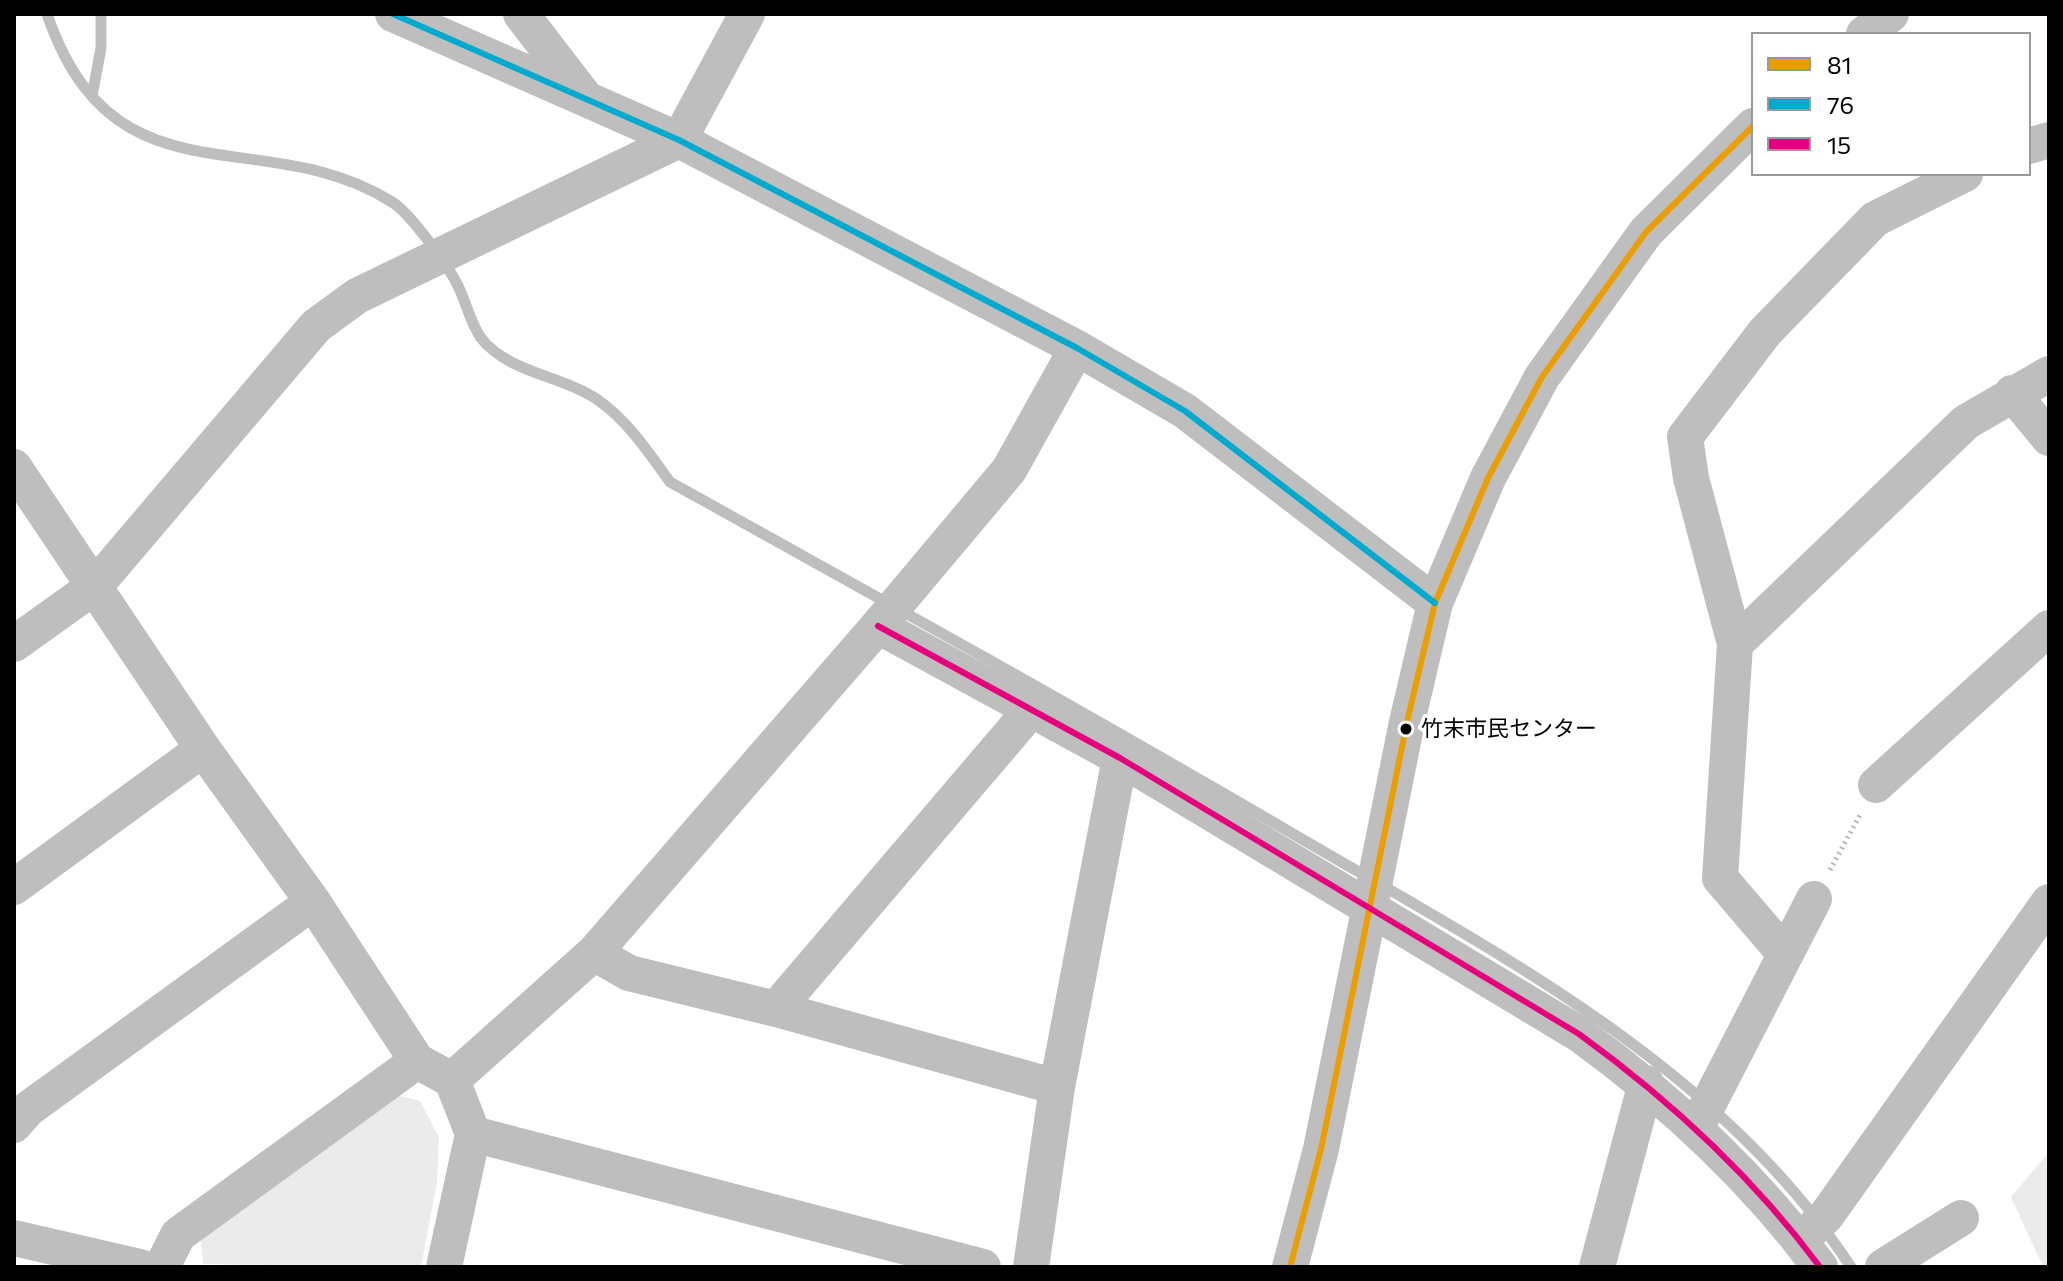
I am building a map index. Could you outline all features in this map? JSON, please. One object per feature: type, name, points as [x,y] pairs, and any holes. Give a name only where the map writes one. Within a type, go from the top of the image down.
[{"type":"street","points":[[393,14],[679,140],[1077,348],[1185,411],[1435,603]]},
{"type":"street","points":[[521,14],[585,98]]},
{"type":"street","points":[[14,644],[95,586],[316,326],[357,296],[679,140],[747,14]]},
{"type":"street","points":[[1867,32],[1891,14]]},
{"type":"street","points":[[1290,1267],[1321,1149],[1435,603],[1488,478],[1542,377],[1646,232],[1751,128]]},
{"type":"street","points":[[1785,954],[1720,878],[1735,644],[1691,478],[1685,437],[1765,332],[1875,219],[1961,176]]},
{"type":"street","points":[[452,1080],[594,953],[878,626],[1009,470],[1077,348]]},
{"type":"street","points":[[1735,644],[1966,422],[2049,374]]},
{"type":"street","points":[[2012,393],[2049,438]]},
{"type":"street","points":[[14,467],[203,749],[313,902],[417,1061],[452,1080],[473,1134],[444,1267]]},
{"type":"street","points":[[878,626],[1120,758],[1520,995],[1646,1083],[1816,1241],[2049,902]]},
{"type":"street","points":[[1876,785],[2049,628]]},
{"type":"street","points":[[776,1009],[1031,710]]},
{"type":"street","points":[[14,887],[203,749]]},
{"type":"street","points":[[1031,1267],[1057,1087],[1120,758]]},
{"type":"street","points":[[1696,1128],[1814,899]]},
{"type":"street","points":[[14,1125],[28,1109],[313,902]]},
{"type":"street","points":[[594,953],[629,973],[776,1009],[1057,1087]]},
{"type":"street","points":[[162,1267],[178,1235],[417,1061]]},
{"type":"street","points":[[1597,1267],[1646,1083]]},
{"type":"street","points":[[473,1134],[983,1267]]},
{"type":"street","points":[[1883,1267],[1961,1218]]},
{"type":"street","points":[[14,1238],[140,1267]]},
{"type":"path","points":[[1814,899],[1876,785]]},
{"type":"shaded area","points":[[389,1093],[420,1101],[439,1137],[437,1182],[421,1267],[203,1264],[200,1232]]},
{"type":"shaded area","points":[[2049,1152],[2049,1267],[2043,1267],[2011,1197]]},
{"type":"waterway","points":[[47,14],[76,75],[111,115],[151,138],[196,151],[293,166],[343,178],[400,208],[444,263],[481,338],[505,359],[584,392],[609,408],[646,449],[670,482],[1449,924],[1599,1020],[1670,1073],[1737,1131],[1797,1195],[1851,1267]]},
{"type":"waterway","points":[[92,96],[101,48],[101,14]]},
{"type":"transit line","name":"76","points":[[393,14],[679,140],[1077,348],[1185,411],[1435,603]]},
{"type":"transit line","name":"81","points":[[1290,1267],[1321,1149],[1407,722],[1435,603],[1488,478],[1542,377],[1646,232],[1751,128]]},
{"type":"transit line","name":"15","points":[[878,626],[1120,758],[1579,1034],[1678,1113],[1738,1171],[1820,1267]]},
{"type":"place","name":"竹末市民センター","points":[[1406,729]]}]
